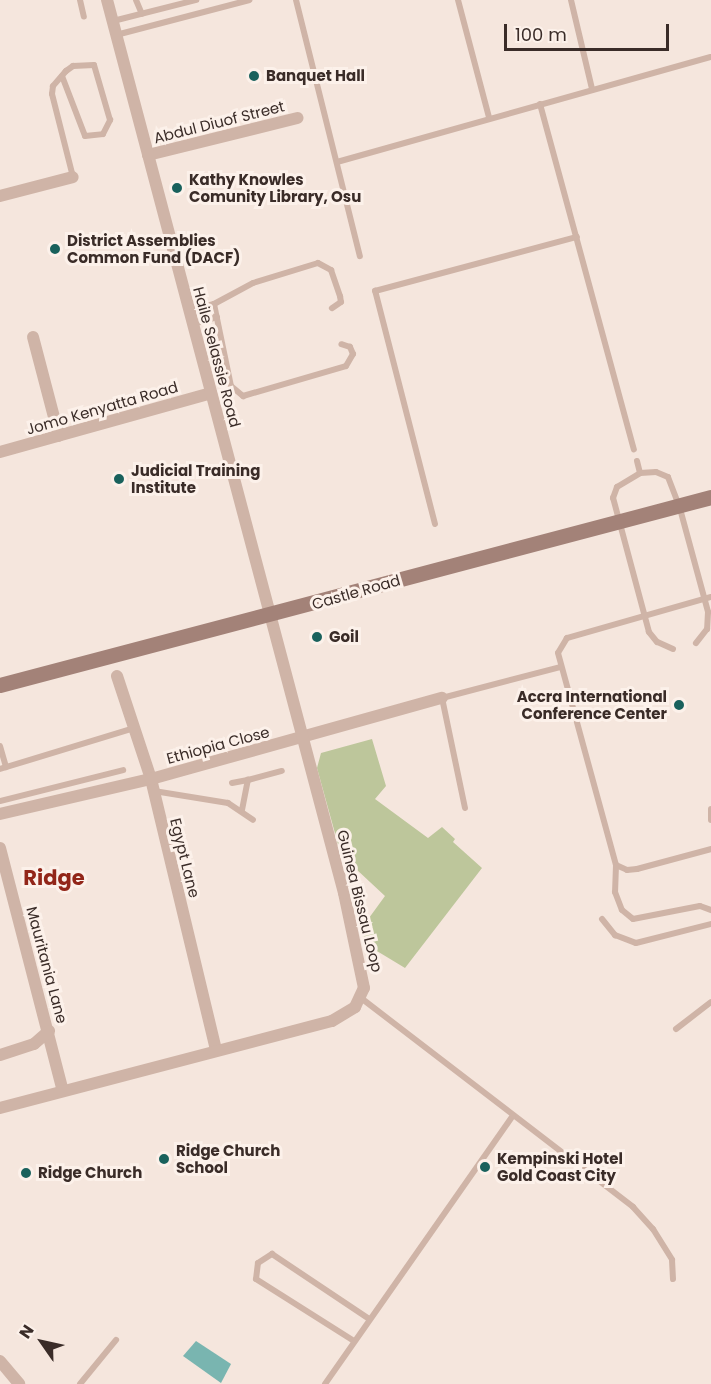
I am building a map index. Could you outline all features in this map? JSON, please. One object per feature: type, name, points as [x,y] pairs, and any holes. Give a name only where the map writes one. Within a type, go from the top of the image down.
[{"type":"main road","name":"Castle Road","points":[[0,685],[270,616],[711,497]]},
{"type":"street","name":"Haile Selassie Road","points":[[107,0],[270,616]]},
{"type":"street","name":"Abdul Diuof Street","points":[[148,155],[297,118]]},
{"type":"street","points":[[0,196],[73,177]]},
{"type":"street","points":[[33,337],[59,436]]},
{"type":"street","name":"Jomo Kenyatta Road","points":[[0,452],[211,393]]},
{"type":"street","name":"Guinea Bissau Loop","points":[[270,616],[365,978],[361,998]]},
{"type":"street","name":"Egypt Lane","points":[[117,676],[152,785],[216,1049]]},
{"type":"street","name":"Ethiopia Close","points":[[0,814],[152,785],[302,738],[442,698]]},
{"type":"street","name":"Mauritania Lane","points":[[0,848],[63,1090]]},
{"type":"street","points":[[0,1108],[216,1049],[332,1021],[346,1015],[361,998]]},
{"type":"street","points":[[0,1054],[34,1044],[48,1031]]},
{"type":"street","points":[[0,1361],[19,1384]]},
{"type":"lane","points":[[80,0],[84,17]]},
{"type":"lane","points":[[136,0],[142,14]]},
{"type":"lane","points":[[113,21],[196,0]]},
{"type":"lane","points":[[296,0],[360,255]]},
{"type":"lane","points":[[458,0],[489,117]]},
{"type":"lane","points":[[571,0],[592,89]]},
{"type":"lane","points":[[116,34],[244,1]]},
{"type":"lane","points":[[337,162],[489,117],[711,57]]},
{"type":"lane","points":[[62,76],[85,136],[103,134],[111,120],[93,64],[73,66],[62,76],[53,86],[52,94],[73,177]]},
{"type":"lane","points":[[540,104],[634,449]]},
{"type":"lane","points":[[435,524],[375,291],[384,286],[577,237]]},
{"type":"lane","points":[[189,310],[214,304],[253,283],[318,264],[331,270],[340,296],[341,302],[332,309]]},
{"type":"lane","points":[[214,304],[231,386],[243,396],[346,366],[353,354],[350,347],[341,344]]},
{"type":"lane","points":[[193,324],[217,318]]},
{"type":"lane","points":[[637,461],[640,473]]},
{"type":"lane","points":[[673,649],[657,642],[644,616],[619,521],[614,491],[640,473],[656,472],[668,477],[680,505],[708,598],[707,629],[696,643]]},
{"type":"lane","points":[[708,598],[567,639],[559,647],[560,667],[616,865],[615,892],[622,909],[633,919],[700,906],[711,910]]},
{"type":"lane","points":[[465,808],[442,698],[560,667]]},
{"type":"lane","points":[[0,746],[3,768],[134,728]]},
{"type":"lane","points":[[0,801],[123,770]]},
{"type":"lane","points":[[232,783],[282,771]]},
{"type":"lane","points":[[242,810],[248,780]]},
{"type":"lane","points":[[152,785],[209,798],[242,810],[254,820]]},
{"type":"lane","points":[[711,809],[711,820]]},
{"type":"lane","points":[[616,865],[627,870],[637,869],[711,849]]},
{"type":"lane","points":[[602,919],[615,935],[636,944],[711,924]]},
{"type":"lane","points":[[361,998],[633,1207],[653,1229],[672,1260],[673,1279]]},
{"type":"lane","points":[[676,1029],[711,1002]]},
{"type":"lane","points":[[325,1384],[513,1116]]},
{"type":"lane","points":[[354,1341],[256,1279],[258,1263],[272,1254],[369,1319]]},
{"type":"lane","points":[[80,1384],[116,1340]]},
{"type":"green space","points":[[372,739],[386,786],[375,799],[428,838],[442,827],[455,839],[453,842],[482,868],[405,968],[367,945],[361,929],[385,896],[341,855],[317,768],[321,753]]},
{"type":"water","points":[[196,1341],[231,1364],[221,1383],[183,1356]]},
{"type":"place","name":"Banquet Hall","points":[[254,76]]},
{"type":"place","name":"Kathy Knowles Comunity Library, Osu","points":[[177,188]]},
{"type":"place","name":"District Assemblies Common Fund (DACF)","points":[[55,249]]},
{"type":"place","name":"Judicial Training Institute","points":[[119,479]]},
{"type":"place","name":"Goil","points":[[317,637]]},
{"type":"place","name":"Accra International Conference Center","points":[[679,705]]},
{"type":"place","name":"Ridge Church School","points":[[164,1159]]},
{"type":"place","name":"Kempinski Hotel Gold Coast City","points":[[485,1167]]},
{"type":"place","name":"Ridge Church","points":[[26,1173]]},
{"type":"district","name":"Ridge","points":[[54,878]]}]
